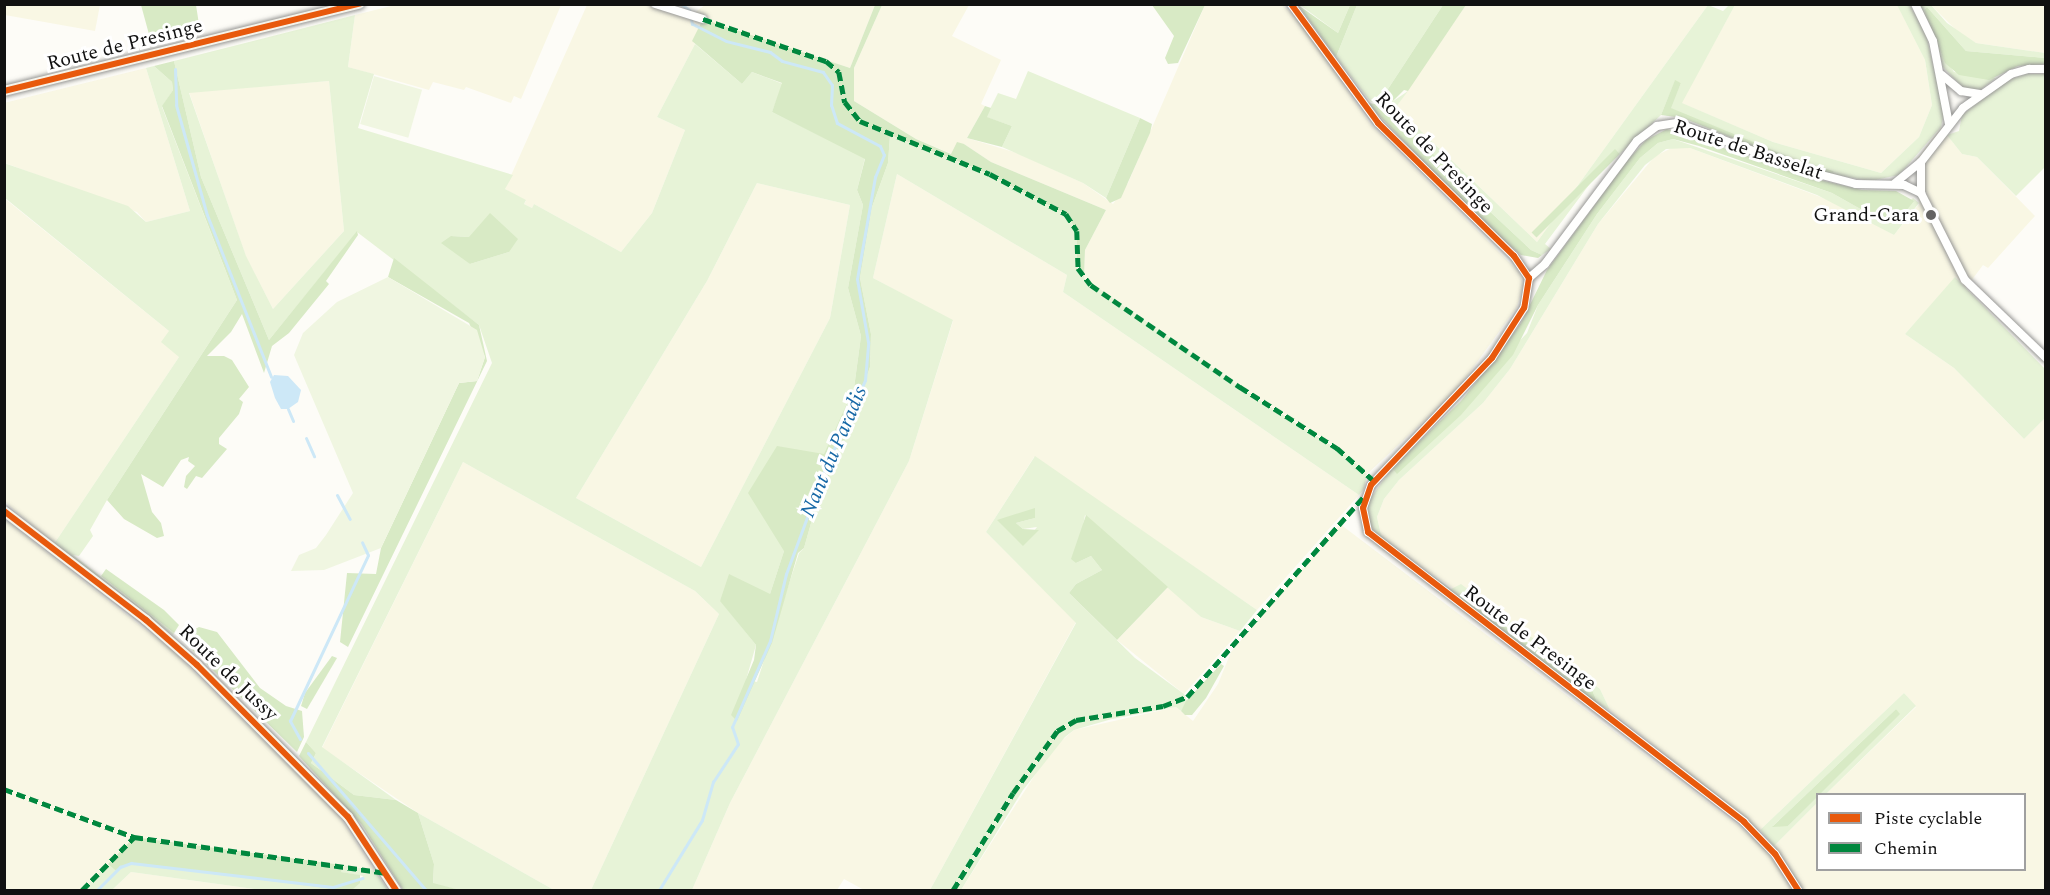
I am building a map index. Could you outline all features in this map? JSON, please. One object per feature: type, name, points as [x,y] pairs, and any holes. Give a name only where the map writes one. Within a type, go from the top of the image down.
[{"type":"main road","name":"Route de Presinge","points":[[4,91],[358,4]]},
{"type":"main road","name":"Route de Jussy","points":[[4,511],[146,620],[197,665],[348,817],[396,891]]},
{"type":"street","points":[[655,4],[703,19]]},
{"type":"street","name":"Route de Presinge","points":[[1291,4],[1378,123],[1514,256],[1529,278],[1524,308],[1492,358],[1371,485],[1363,508],[1368,532],[1744,822],[1775,854],[1798,891]]},
{"type":"street","points":[[1915,4],[1930,31],[1942,74],[1949,124]]},
{"type":"street","points":[[1895,183],[1921,162],[1949,124],[1980,94],[2011,75],[2029,69],[2046,69]]},
{"type":"street","points":[[1942,74],[1961,91],[1980,94]]},
{"type":"street","name":"Route de Basselat","points":[[1529,278],[1545,264],[1637,141],[1662,123],[1682,124],[1786,165],[1870,185],[1895,183],[1921,193]]},
{"type":"street","points":[[1921,162],[1921,193],[1965,280],[2046,358]]},
{"type":"shaded area","points":[[1897,4],[1925,60],[1932,105],[1919,137],[1881,173],[1773,142],[1681,103],[1735,5]]},
{"type":"shaded area","points":[[4,5],[100,5],[95,31],[5,15]]},
{"type":"shaded area","points":[[395,5],[561,5],[521,99],[514,96],[511,103],[466,87],[464,90],[433,82],[429,90],[348,67],[355,15]]},
{"type":"shaded area","points":[[587,5],[671,5],[694,13],[705,5],[875,5],[850,68],[816,57],[692,40],[695,44],[657,117],[685,130],[652,213],[621,252],[534,204],[532,208],[524,204],[526,201],[505,189]]},
{"type":"shaded area","points":[[882,5],[969,5],[952,36],[1001,60],[981,104],[985,106],[967,138],[1017,153],[1083,183],[1113,204],[1128,183],[1205,5],[1283,5],[1301,24],[1371,125],[1519,272],[1523,285],[1517,307],[1456,391],[1367,474],[1338,448],[1240,387],[1084,278],[1085,250],[1106,210],[991,162],[964,144],[952,154],[916,139],[854,101],[854,68]]},
{"type":"shaded area","points":[[1466,5],[1708,5],[1537,242],[1396,107]]},
{"type":"shaded area","points":[[1931,5],[2045,5],[2045,53],[1976,43],[1959,33]]},
{"type":"shaded area","points":[[146,68],[190,211],[146,222],[137,212],[5,163],[4,103]]},
{"type":"shaded area","points":[[329,81],[344,231],[273,309],[246,257],[189,92]]},
{"type":"shaded area","points":[[1941,127],[1962,154],[1977,157],[2035,216],[1988,268],[1983,265],[1965,289],[1956,277],[1905,334],[1954,368],[2024,439],[2045,418],[2045,890],[1802,890],[1774,846],[1816,804],[1816,871],[2026,871],[2026,793],[1827,793],[1916,707],[1904,693],[1760,830],[1610,710],[1600,689],[1397,550],[1381,535],[1377,517],[1384,499],[1399,480],[1483,403],[1510,369],[1598,224],[1655,156],[1674,147],[1690,148],[1839,204],[1894,235],[1919,204],[1916,160]]},
{"type":"shaded area","points":[[897,174],[1067,275],[1063,292],[1359,495],[1257,610],[1034,457],[986,532],[1076,622],[930,890],[864,890],[844,879],[837,890],[692,890],[730,803],[909,461],[953,321],[873,278]]},
{"type":"shaded area","points":[[757,183],[850,205],[830,318],[701,567],[576,498],[707,281]]},
{"type":"shaded area","points":[[4,198],[169,331],[179,357],[54,544],[5,502]]},
{"type":"shaded area","points":[[463,462],[695,591],[719,614],[591,890],[554,890],[418,813],[322,748]]},
{"type":"shaded area","points":[[4,519],[173,651],[339,816],[375,871],[134,837],[82,890],[5,890]]},
{"type":"shaded area","points":[[1340,524],[1739,826],[1766,850],[1793,890],[961,890],[1051,750],[1074,730],[1176,707],[1193,721],[1218,684],[1231,652]]},
{"type":"shaded area","points":[[1168,587],[1201,617],[1240,631],[1184,694],[1117,640]]},
{"type":"shaded area","points":[[131,872],[262,890],[112,890]]},
{"type":"green space","points":[[1909,4],[1926,34],[1944,114],[1941,127],[1899,175],[1870,181],[1832,174],[1834,171],[1797,160],[1702,122],[1670,108],[1681,83],[1675,81],[1661,115],[1620,154],[1615,150],[1545,244],[1551,249],[1542,255],[1531,250],[1454,178],[1399,114],[1370,101],[1336,57],[1357,5],[1443,5],[1386,92],[1389,104],[1408,91],[1396,107],[1537,242],[1708,5],[1723,11],[1729,5],[1735,5],[1682,103],[1773,142],[1881,173],[1919,137],[1932,105],[1925,60],[1897,5]]},
{"type":"green space","points":[[141,5],[196,5],[200,31],[156,42],[150,38]]},
{"type":"green space","points":[[875,5],[882,5],[854,68],[854,101],[916,139],[951,154],[957,142],[964,144],[991,162],[1106,210],[1085,250],[1084,278],[1077,262],[1077,231],[1066,214],[980,170],[890,135],[888,163],[872,207],[860,278],[871,334],[870,367],[846,437],[815,509],[804,548],[798,553],[772,643],[737,721],[731,715],[754,660],[756,645],[720,601],[729,574],[770,594],[784,551],[748,493],[777,446],[824,454],[854,388],[861,336],[848,288],[863,205],[857,190],[865,159],[772,112],[782,83],[752,72],[742,84],[692,41],[703,19],[850,68]]},
{"type":"green space","points":[[1152,5],[1205,5],[1178,63],[1168,64],[1165,58],[1174,36]]},
{"type":"green space","points":[[1298,5],[1338,33],[1350,5],[1357,5],[1336,57]]},
{"type":"green space","points":[[1300,5],[1350,5],[1338,33]]},
{"type":"green space","points":[[1443,5],[1466,5],[1408,91],[1404,90],[1386,108],[1399,114],[1454,178],[1531,250],[1542,255],[1538,258],[1521,255],[1481,221],[1367,103],[1385,105],[1386,92]]},
{"type":"green space","points":[[1918,5],[1931,5],[1947,23],[1976,43],[2045,53],[2045,58],[1966,51],[1927,7],[1924,10],[1937,36],[1941,53],[1954,72],[1996,78],[1980,90],[1964,89],[1943,67],[1932,27]]},
{"type":"green space","points":[[1927,7],[1966,51],[2045,58],[2045,64],[2018,66],[1989,80],[1959,75],[1945,63],[1924,10]]},
{"type":"green space","points":[[355,15],[348,67],[374,74],[358,128],[513,175],[505,189],[526,200],[524,204],[532,208],[534,204],[621,252],[652,213],[685,130],[657,117],[695,44],[742,84],[752,72],[783,84],[772,112],[865,158],[857,190],[863,205],[848,288],[861,336],[854,388],[784,551],[770,594],[720,600],[756,645],[746,680],[757,682],[799,553],[804,548],[815,509],[846,437],[870,367],[871,334],[860,278],[872,207],[888,163],[890,135],[990,174],[1066,214],[1077,231],[1078,268],[1084,278],[1240,387],[1348,456],[1367,474],[1364,489],[1359,495],[1063,292],[1067,275],[897,174],[873,278],[953,320],[909,461],[730,803],[692,890],[591,890],[719,614],[695,591],[463,462],[322,747],[396,800],[354,795],[311,763],[316,753],[306,742],[492,363],[479,325],[357,232],[269,340],[201,177],[174,61]],"holes":[[[329,81],[344,231],[273,309],[246,256],[189,93]],[[757,183],[850,205],[830,318],[701,567],[576,498],[707,281]],[[451,236],[469,237],[509,252],[470,264]]]},
{"type":"green space","points":[[174,61],[201,177],[269,340],[357,231],[358,235],[326,281],[329,284],[289,333],[272,346],[264,373],[242,314],[231,332],[207,356],[224,356],[232,360],[249,387],[239,399],[243,402],[239,414],[219,438],[219,444],[227,449],[202,478],[196,476],[187,489],[184,487],[186,476],[195,466],[188,461],[189,457],[181,460],[163,487],[141,474],[152,512],[161,523],[164,536],[157,538],[124,519],[107,500],[237,300],[162,106],[173,90],[172,82],[154,66]]},
{"type":"green space","points":[[154,66],[172,82],[173,90],[162,107],[237,300],[107,500],[90,530],[93,536],[79,556],[73,555],[174,633],[173,635],[54,544],[179,357],[161,342],[169,331],[5,198],[4,163],[128,206],[146,222],[190,211],[146,68]]},
{"type":"green space","points":[[1028,71],[1140,118],[1106,198],[1083,183],[1002,147],[1012,126],[986,117],[998,93],[1016,99]]},
{"type":"green space","points":[[2026,74],[2045,74],[2045,167],[2016,196],[1977,157],[1962,154],[1947,135],[1959,131],[1962,115],[2006,81]]},
{"type":"green space","points":[[374,76],[422,90],[408,138],[360,124]]},
{"type":"green space","points":[[1675,80],[1681,83],[1671,108],[1797,160],[1834,171],[1832,174],[1797,164],[1683,118],[1661,115]]},
{"type":"green space","points":[[985,106],[991,108],[987,117],[1012,126],[1002,147],[967,138]]},
{"type":"green space","points":[[1140,118],[1152,124],[1150,133],[1121,198],[1110,203],[1106,198]]},
{"type":"green space","points":[[1667,129],[1816,179],[1862,190],[1896,191],[1914,201],[1898,221],[1887,224],[1832,193],[1699,146],[1673,139],[1658,143],[1640,158],[1597,214],[1538,305],[1513,355],[1461,415],[1397,474],[1392,468],[1461,401],[1521,323],[1547,270],[1627,161],[1646,140]]},
{"type":"green space","points":[[1673,139],[1832,193],[1887,224],[1913,198],[1919,203],[1894,235],[1817,195],[1690,148],[1666,149],[1645,165],[1598,224],[1510,369],[1483,403],[1399,480],[1384,499],[1377,517],[1381,535],[1397,550],[1451,589],[1461,584],[1600,689],[1610,710],[1598,704],[1592,690],[1470,596],[1463,595],[1458,600],[1378,537],[1369,523],[1368,502],[1392,468],[1397,473],[1527,333],[1538,305],[1597,214],[1640,158],[1658,143]]},
{"type":"green space","points":[[1615,149],[1620,154],[1537,237],[1532,232]]},
{"type":"green space","points":[[490,213],[518,239],[509,252],[470,264],[441,243],[451,236],[469,237]]},
{"type":"green space","points":[[394,258],[479,325],[487,361],[348,647],[340,642],[347,573],[376,574],[381,548],[459,383],[477,381],[485,357],[469,323],[388,277]]},
{"type":"green space","points":[[388,277],[477,330],[485,357],[477,381],[459,383],[381,548],[324,570],[291,571],[299,555],[316,548],[353,493],[294,355],[303,333],[337,302]]},
{"type":"green space","points":[[1955,277],[2045,369],[2045,418],[2024,439],[1954,368],[1905,334]]},
{"type":"green space","points":[[1035,456],[1257,610],[1240,631],[1201,617],[1085,515],[1076,563],[1091,556],[1102,570],[1076,584],[1069,593],[1135,658],[1184,694],[1187,701],[1181,711],[1176,707],[1112,719],[1074,730],[1065,737],[1023,790],[961,890],[930,890],[1076,623],[986,532]],"holes":[[[1035,518],[1016,523],[1023,529],[1037,527],[1023,545],[998,520]]]},
{"type":"green space","points":[[1035,508],[1035,518],[1016,523],[1023,529],[1039,530],[1023,546],[997,520]]},
{"type":"green space","points":[[1086,515],[1168,587],[1117,640],[1069,593],[1076,584],[1102,570],[1091,556],[1076,563],[1071,559]]},
{"type":"green space","points":[[106,569],[164,610],[179,625],[174,633],[101,576]]},
{"type":"green space","points":[[1463,595],[1592,690],[1598,704],[1458,600]]},
{"type":"green space","points":[[199,627],[217,632],[260,688],[286,706],[302,711],[304,737],[297,752],[183,641],[186,634]]},
{"type":"green space","points":[[332,656],[337,658],[307,709],[301,706],[305,693]]},
{"type":"green space","points":[[1221,664],[1224,666],[1206,698],[1192,715],[1185,715],[1181,711],[1186,701]]},
{"type":"green space","points":[[1904,693],[1916,706],[1827,793],[1820,793],[1899,714],[1896,709],[1773,826],[1788,826],[1816,797],[1816,804],[1774,846],[1760,830]]},
{"type":"green space","points":[[1896,709],[1900,714],[1821,793],[1816,793],[1816,798],[1788,826],[1772,827]]},
{"type":"green space","points":[[306,742],[316,753],[311,763],[354,795],[396,800],[418,813],[434,864],[433,883],[460,890],[403,890],[362,825],[299,756]]},
{"type":"green space","points":[[418,813],[554,890],[460,890],[433,884],[434,864]]},
{"type":"green space","points":[[134,837],[342,865],[341,872],[360,875],[360,883],[352,890],[341,890],[131,863],[116,871],[108,864]]},
{"type":"green space","points":[[131,863],[333,887],[341,890],[262,890],[131,872],[112,890],[82,890],[108,864],[116,871]]},
{"type":"green space","points":[[342,865],[375,871],[388,890],[352,890],[363,876],[340,872]]},
{"type":"water","points":[[274,375],[288,376],[301,390],[298,402],[288,409],[281,409],[275,398],[270,382]]},
{"type":"waterway","name":"Nant du Paradis","points":[[659,890],[702,820],[713,782],[738,744],[732,727],[770,641],[786,574],[824,471],[865,380],[868,342],[857,279],[875,177],[884,155],[880,146],[837,123],[831,105],[832,85],[823,72],[782,61],[770,52],[726,41],[692,24],[689,10],[681,4]]},
{"type":"waterway","points":[[175,69],[176,105],[207,215],[271,377]]},
{"type":"waterway","points":[[288,409],[293,421]]},
{"type":"waterway","points":[[306,438],[314,456]]},
{"type":"waterway","points":[[337,495],[350,519]]},
{"type":"waterway","points":[[300,739],[290,721],[368,555],[362,542]]},
{"type":"waterway","points":[[308,753],[426,890]]},
{"type":"waterway","name":"Nant du Paradis","points":[[97,890],[120,867],[131,863],[333,887],[363,878]]},
{"type":"marked path","points":[[703,19],[826,61],[839,72],[845,102],[860,121],[990,174],[1066,214],[1077,231],[1078,268],[1091,285],[1240,387],[1337,448],[1374,481]]},
{"type":"marked path","points":[[953,890],[1013,793],[1057,731],[1076,720],[1163,706],[1187,697],[1365,495]]},
{"type":"marked path","points":[[4,789],[134,837],[386,873]]},
{"type":"marked path","points":[[82,890],[134,837]]},
{"type":"cycle path","points":[[4,91],[359,4]]},
{"type":"cycle path","points":[[1291,4],[1378,123],[1514,256],[1529,278],[1524,308],[1492,358],[1371,485],[1363,508],[1368,532],[1744,822],[1775,854],[1798,890]]},
{"type":"cycle path","points":[[4,511],[146,620],[197,665],[348,817],[396,890]]},
{"type":"place","name":"Grand-Cara","points":[[1931,215]]}]
